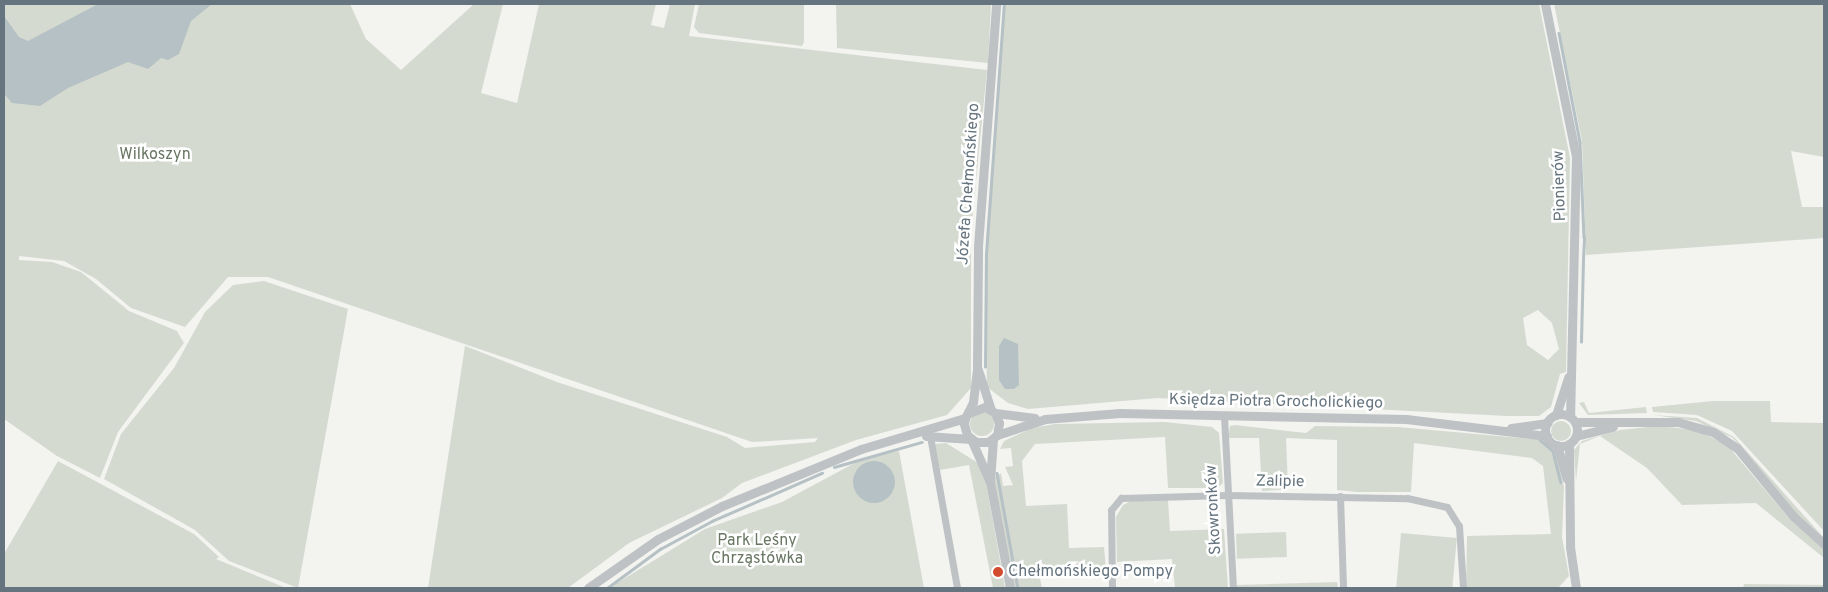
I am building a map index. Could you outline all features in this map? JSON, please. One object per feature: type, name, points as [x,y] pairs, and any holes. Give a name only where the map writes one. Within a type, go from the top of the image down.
[{"type":"street","name":"Józefa Chełmońskiego","points":[[967,415],[977,367],[978,246],[996,4]]},
{"type":"street","name":"Pionierów","points":[[1545,4],[1576,156],[1571,370],[1573,420]]},
{"type":"street","name":"Józefa Chełmońskiego","points":[[977,367],[993,411]]},
{"type":"street","points":[[1569,484],[1557,445],[1547,436],[1548,423],[1556,415],[1571,370]]},
{"type":"street","points":[[588,588],[658,540],[722,506],[861,449],[918,435],[967,415],[979,408],[993,411],[999,423],[995,437],[990,482]]},
{"type":"street","name":"Księdza Piotra Grocholickiego","points":[[993,411],[1045,419]]},
{"type":"street","name":"Księdza Piotra Grocholickiego","points":[[995,437],[1045,419],[1105,413],[1406,419],[1506,429],[1547,436]]},
{"type":"street","points":[[967,415],[964,429],[971,439],[990,482],[1010,588]]},
{"type":"street","points":[[1556,415],[1573,420],[1625,425],[1678,422],[1718,434],[1742,454],[1792,516],[1824,544]]},
{"type":"street","name":"Skowronków","points":[[1224,416],[1233,588]]},
{"type":"street","points":[[1573,420],[1576,436]]},
{"type":"street","name":"Księdza Piotra Grocholickiego","points":[[1506,429],[1548,423]]},
{"type":"street","points":[[1576,588],[1569,484],[1569,444],[1576,436],[1625,425]]},
{"type":"street","points":[[918,435],[971,439],[982,443],[995,437]]},
{"type":"street","points":[[930,436],[957,588]]},
{"type":"street","points":[[1557,445],[1569,444]]},
{"type":"street","name":"Zalipie","points":[[1112,588],[1111,510],[1121,498],[1227,495],[1406,498],[1447,507],[1459,526],[1462,588]]},
{"type":"street","points":[[1340,496],[1343,588]]},
{"type":"green space","name":"Wilkoszyn","points":[[4,4],[350,4],[366,39],[401,70],[474,4],[503,4],[481,93],[517,103],[539,4],[656,4],[651,25],[664,28],[670,4],[695,4],[689,36],[987,70],[971,232],[971,388],[947,415],[856,440],[742,483],[722,498],[629,543],[568,588],[428,588],[465,346],[557,382],[727,437],[745,448],[815,442],[818,438],[752,442],[268,277],[228,277],[185,327],[131,308],[96,279],[64,261],[19,256],[19,260],[52,262],[81,272],[129,311],[177,331],[184,343],[118,432],[100,478],[57,456],[4,419]]},
{"type":"green space","points":[[699,4],[804,4],[804,42],[802,46],[699,33],[694,27]]},
{"type":"green space","points":[[836,4],[991,4],[988,63],[837,48]]},
{"type":"green space","points":[[1005,4],[1539,4],[1570,158],[1566,372],[1560,374],[1551,407],[1539,416],[1507,416],[1158,398],[1028,409],[1008,403],[987,387],[986,241]],"holes":[[[1538,310],[1552,323],[1559,349],[1548,360],[1527,345],[1523,318]]]},
{"type":"green space","points":[[1554,4],[1824,4],[1824,157],[1791,151],[1802,207],[1824,207],[1824,238],[1586,255],[1582,141]]},
{"type":"green space","points":[[264,281],[348,309],[298,588],[229,561],[195,530],[104,479],[121,434],[174,368],[205,312],[233,285]]},
{"type":"green space","points":[[1713,401],[1770,401],[1771,422],[1824,423],[1824,531],[1732,431],[1697,415],[1653,412],[1652,407]]},
{"type":"green space","points":[[1584,402],[1589,413],[1646,407],[1647,413],[1588,415],[1579,403]]},
{"type":"green space","points":[[982,412],[990,416],[994,424],[990,432],[982,436],[974,432],[970,424],[974,416]]},
{"type":"green space","points":[[1653,415],[1697,418],[1734,437],[1824,538],[1796,513],[1733,438],[1696,421]]},
{"type":"green space","points":[[1561,421],[1568,424],[1571,431],[1568,438],[1561,441],[1554,438],[1551,431],[1554,424]]},
{"type":"green space","points":[[1165,422],[1212,427],[1219,433],[1223,483],[1217,488],[1168,488],[1165,437],[1035,444],[1022,461],[1026,506],[1067,504],[1069,548],[1104,547],[1106,569],[1039,573],[1042,588],[1014,588],[993,479],[1001,473],[1003,486],[1013,485],[1005,467],[1013,466],[1011,448],[1000,449],[1004,441],[1032,428],[1055,424]]},
{"type":"green space","points":[[1230,426],[1306,433],[1315,426],[1398,427],[1544,440],[1556,452],[1564,487],[1562,537],[1569,576],[1558,588],[1466,588],[1467,536],[1551,534],[1543,466],[1532,458],[1414,443],[1411,492],[1357,492],[1337,490],[1337,440],[1286,438],[1288,489],[1262,491],[1259,438],[1228,438]]},
{"type":"green space","points":[[1658,426],[1697,430],[1728,446],[1789,518],[1824,549],[1824,558],[1756,503],[1682,505],[1647,468],[1600,436],[1580,444],[1576,481],[1574,450],[1582,441],[1620,430]]},
{"type":"green space","points":[[946,443],[983,466],[1005,588],[993,588],[969,465],[940,470],[935,444]]},
{"type":"green space","name":"Park Leśny Chrząstówka","points":[[899,451],[924,588],[609,588],[705,529],[782,502],[864,458]]},
{"type":"green space","points":[[58,461],[194,534],[219,557],[216,559],[286,588],[4,588],[4,554]]},
{"type":"green space","points":[[1135,499],[1168,500],[1170,531],[1224,529],[1228,588],[1175,588],[1172,559],[1117,562],[1116,517],[1123,505]]},
{"type":"green space","points":[[1286,532],[1287,557],[1237,559],[1236,534]]},
{"type":"green space","points":[[1401,533],[1457,538],[1452,588],[1396,588]]},
{"type":"green space","points":[[1337,582],[1338,588],[1237,588],[1237,585]]},
{"type":"green space","points":[[1744,584],[1824,585],[1824,588],[1743,588]]},
{"type":"shaded area","points":[[98,4],[212,4],[191,21],[179,54],[168,60],[161,58],[148,69],[128,62],[68,88],[40,106],[12,103],[4,94],[4,16],[19,37],[28,41]]},
{"type":"shaded area","points":[[1004,338],[1018,344],[1019,385],[1014,389],[1005,389],[999,380],[999,346]]},
{"type":"shaded area","points":[[878,461],[886,464],[892,470],[895,482],[892,494],[886,500],[870,503],[862,500],[856,494],[853,478],[856,470],[862,464]]},
{"type":"waterway","points":[[985,367],[986,254],[1004,4]]},
{"type":"waterway","points":[[1559,33],[1580,142],[1584,237]]},
{"type":"waterway","points":[[1583,259],[1584,238]]},
{"type":"waterway","points":[[1581,342],[1583,261]]},
{"type":"waterway","points":[[1540,440],[1553,451],[1561,482]]},
{"type":"waterway","points":[[834,467],[922,442]]},
{"type":"waterway","points":[[607,588],[660,549],[712,521],[822,473]]},
{"type":"waterway","points":[[997,473],[1018,588]]},
{"type":"place","name":"Chełmońskiego Pompy","points":[[998,572]]}]
